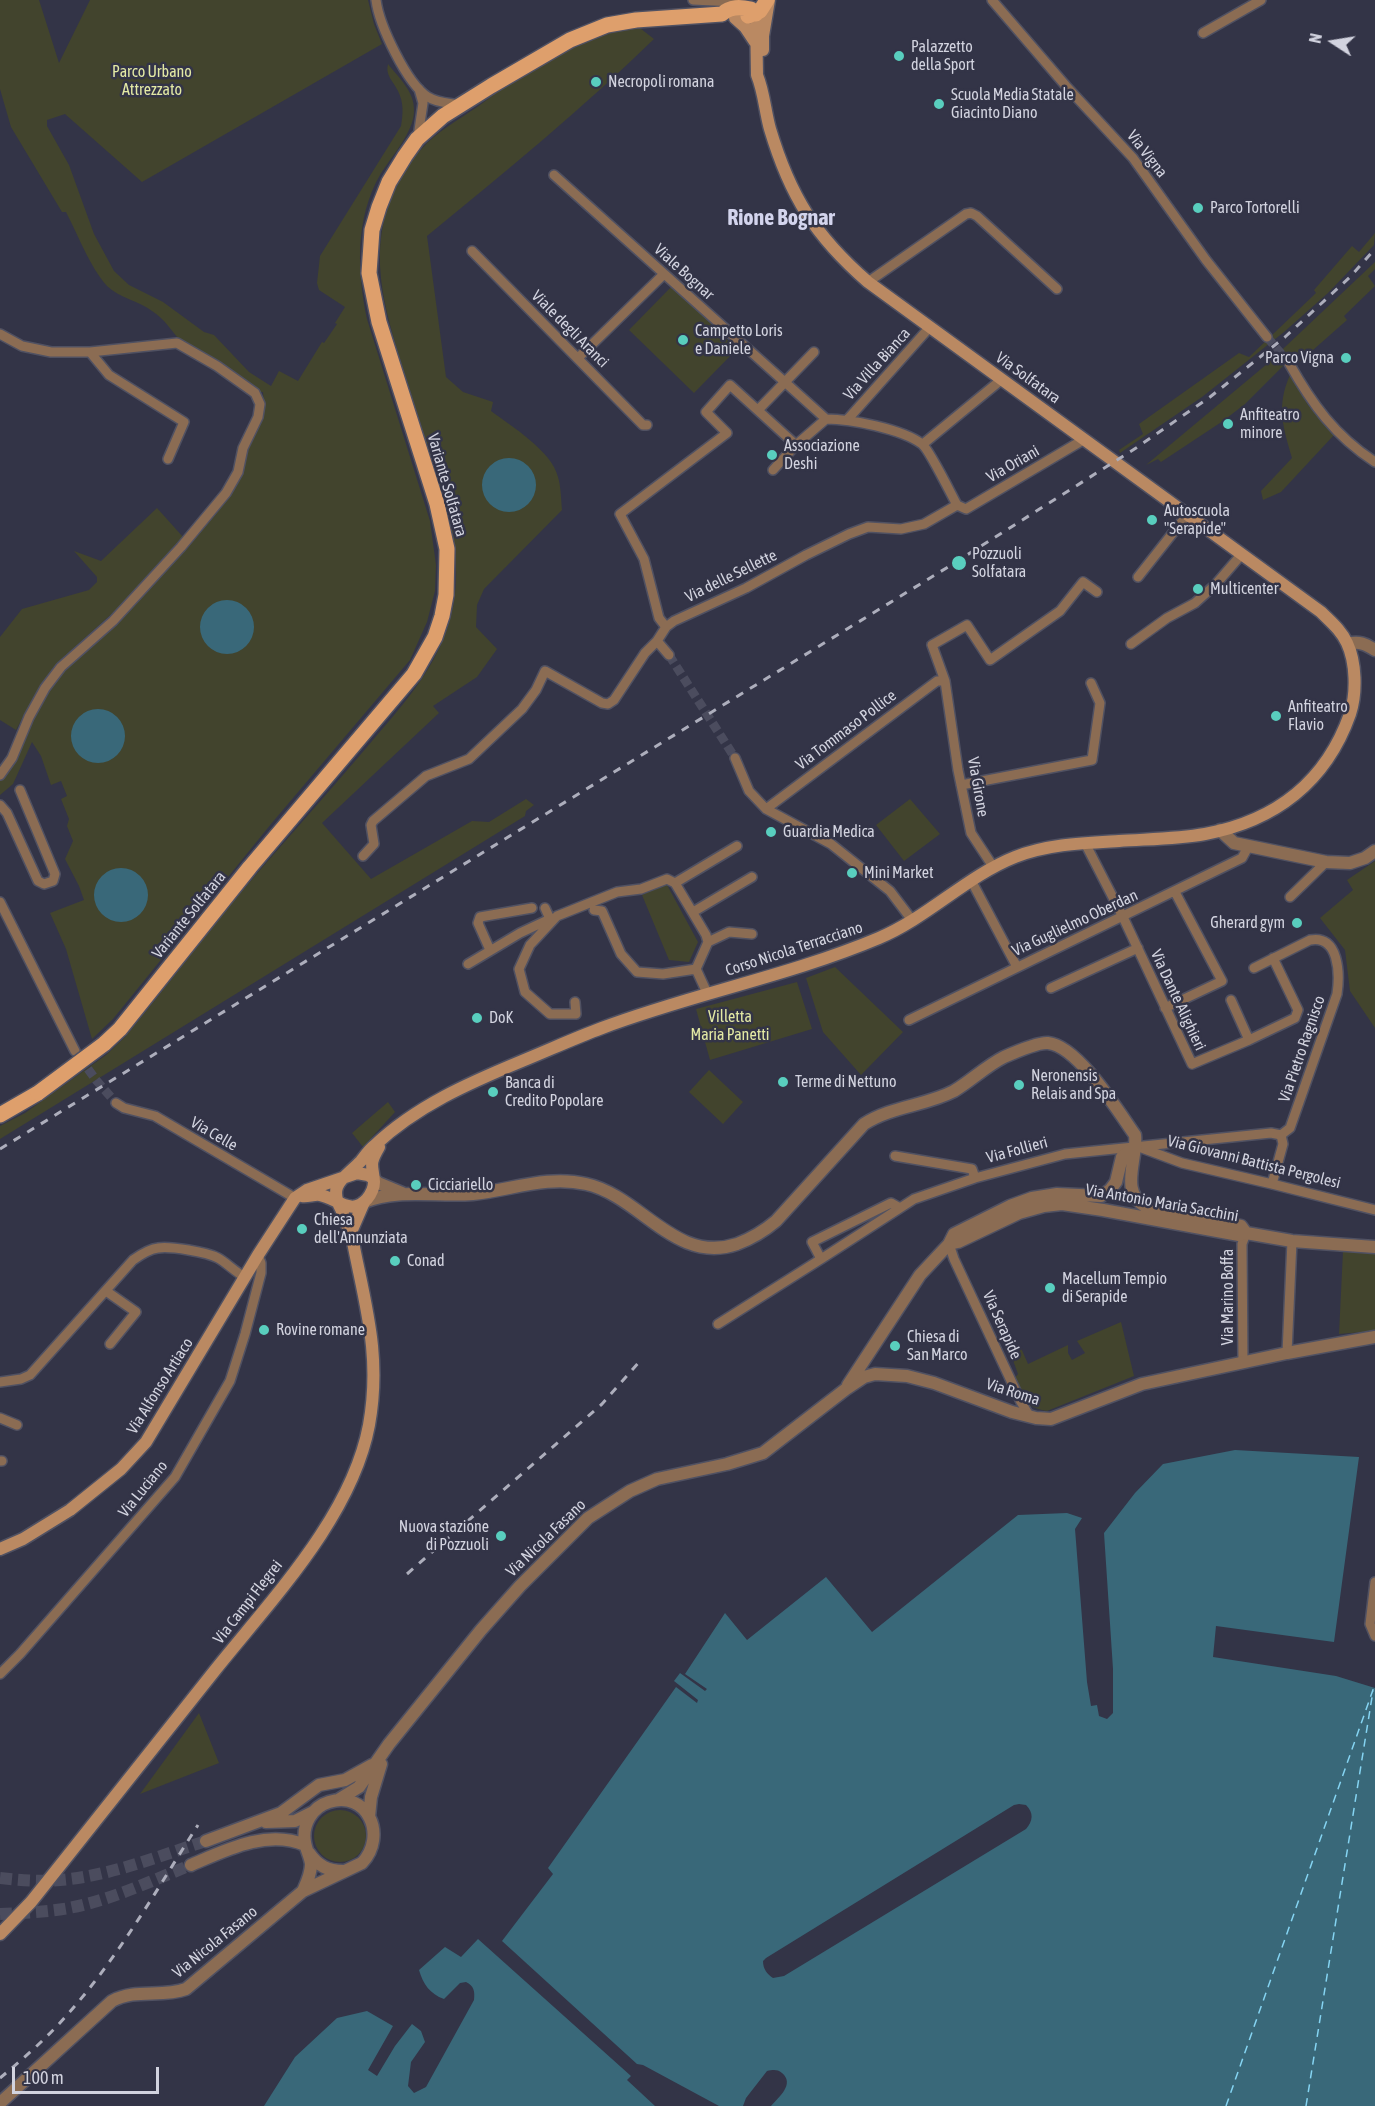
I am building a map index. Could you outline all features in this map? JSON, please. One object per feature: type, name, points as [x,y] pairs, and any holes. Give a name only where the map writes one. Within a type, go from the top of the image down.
[{"type":"main road","points":[[759,39],[745,27],[736,10],[757,7],[760,11],[768,0]]},
{"type":"main road","name":"Via Solfatara","points":[[759,39],[768,0]]},
{"type":"main road","name":"Via Solfatara","points":[[757,7],[764,106],[785,176],[822,238],[868,282],[929,328],[1322,612],[1337,627],[1348,644]]},
{"type":"main road","name":"Variante Solfatara","points":[[0,1115],[38,1093],[104,1044],[120,1029],[250,867],[407,683],[435,637],[446,595],[447,549],[437,504],[379,322],[369,273],[372,230],[379,207],[389,182],[417,139],[439,119],[460,105],[570,40],[607,25],[736,10]]},
{"type":"main road","name":"Corso Nicola Terracciano","points":[[344,1177],[373,1146],[412,1114],[485,1077],[603,1028],[839,954],[883,937],[1013,858],[1039,849],[1085,843],[1176,837],[1220,831],[1245,823],[1283,804],[1302,790],[1320,769],[1344,731],[1353,707],[1355,683],[1348,644]]},
{"type":"main road","points":[[351,1232],[364,1202],[373,1190],[371,1165],[382,1140]]},
{"type":"main road","points":[[298,1197],[307,1190],[357,1173],[373,1178]]},
{"type":"main road","points":[[336,1202],[335,1189],[344,1177]]},
{"type":"main road","points":[[298,1197],[320,1195],[345,1207],[364,1202]]},
{"type":"main road","name":"Via Alfonso Artiaco","points":[[0,1549],[23,1539],[69,1510],[121,1469],[146,1442],[258,1255],[298,1197]]},
{"type":"main road","name":"Via Campi Flegrei","points":[[0,1934],[31,1902],[285,1582],[327,1526],[343,1499],[355,1472],[368,1427],[374,1364],[369,1313],[351,1232],[336,1202]]},
{"type":"street","points":[[376,0],[395,53],[439,119]]},
{"type":"street","points":[[693,0],[734,2],[736,10]]},
{"type":"street","name":"Via Vigna","points":[[992,0],[1066,86],[1130,153],[1206,260],[1268,337]]},
{"type":"street","points":[[1203,33],[1261,0]]},
{"type":"street","points":[[426,100],[460,105]]},
{"type":"street","points":[[417,139],[426,100]]},
{"type":"street","name":"Viale Bognar","points":[[554,175],[826,419]]},
{"type":"street","points":[[868,282],[966,214],[971,213],[1057,289]]},
{"type":"street","name":"Viale degli Aranci","points":[[472,251],[643,425],[647,425]]},
{"type":"street","points":[[578,358],[664,274]]},
{"type":"street","name":"Via Villa Bianca","points":[[848,419],[929,328]]},
{"type":"street","points":[[0,334],[22,346],[51,352],[90,352],[177,343],[217,366],[255,393],[260,404],[258,417],[243,448],[238,472],[226,493],[181,547],[113,621],[61,667],[45,688],[29,717],[12,758],[0,775]]},
{"type":"street","points":[[90,352],[109,375],[184,422],[168,459]]},
{"type":"street","points":[[758,410],[814,352]]},
{"type":"street","points":[[1289,363],[1308,396],[1342,437],[1375,462]]},
{"type":"street","points":[[923,444],[1001,380]]},
{"type":"street","points":[[666,627],[659,618],[644,559],[620,514],[727,433],[706,412],[730,385],[796,445]]},
{"type":"street","points":[[773,470],[796,445],[826,419],[848,419],[882,428],[923,444],[957,505]]},
{"type":"street","name":"Via Oriani","points":[[957,505],[966,509],[1083,440]]},
{"type":"street","name":"Via delle Sellette","points":[[363,856],[374,844],[371,825],[373,821],[426,776],[469,759],[522,709],[536,690],[545,671],[602,703],[608,704],[614,700],[645,653],[666,627],[849,534],[868,527],[901,529],[924,524],[957,505]]},
{"type":"street","points":[[1138,577],[1187,515]]},
{"type":"street","points":[[1131,644],[1167,618],[1195,603],[1216,584],[1241,555]]},
{"type":"street","name":"Via Girone","points":[[994,868],[971,833],[945,681],[932,645],[967,625],[990,660],[1060,611],[1083,582],[1097,592]]},
{"type":"street","points":[[657,641],[669,655]]},
{"type":"street","points":[[1348,644],[1356,642],[1366,644],[1375,650]]},
{"type":"street","name":"Via Tommaso Pollice","points":[[766,808],[937,681],[945,681]]},
{"type":"street","points":[[961,784],[1092,760],[1100,703],[1091,683]]},
{"type":"street","points":[[735,758],[749,791],[766,808],[832,843],[890,891],[912,920]]},
{"type":"street","points":[[0,805],[7,813],[38,881],[44,884],[53,881],[55,874],[21,790]]},
{"type":"street","points":[[1220,831],[1234,843],[1326,862],[1350,863],[1365,858],[1375,851]]},
{"type":"street","name":"Via Dante Alighieri","points":[[1085,843],[1123,917],[1192,1064],[1249,1040]]},
{"type":"street","points":[[675,883],[737,846]]},
{"type":"street","name":"Via Guglielmo Oberdan","points":[[909,1020],[1242,858],[1248,847]]},
{"type":"street","points":[[1290,897],[1326,862]]},
{"type":"street","points":[[693,912],[752,877]]},
{"type":"street","points":[[468,964],[520,933],[553,918],[617,892],[641,889],[667,879],[675,883],[706,935],[708,942],[698,972],[708,995]]},
{"type":"street","points":[[972,882],[1017,967]]},
{"type":"street","points":[[1165,1008],[1222,981],[1175,892]]},
{"type":"street","points":[[0,902],[75,1051]]},
{"type":"street","points":[[490,950],[478,923],[480,917],[532,908]]},
{"type":"street","points":[[545,908],[553,918]]},
{"type":"street","points":[[594,910],[602,910],[621,954],[637,972],[663,974],[698,972]]},
{"type":"street","points":[[553,918],[530,945],[519,969],[525,992],[550,1014],[576,1014],[575,1002]]},
{"type":"street","points":[[708,942],[729,932],[752,934]]},
{"type":"street","name":"Via Pietro Ragnisco","points":[[1272,1184],[1283,1144],[1281,1135],[1290,1128],[1339,983],[1339,969],[1332,948],[1323,940],[1310,940],[1273,958]]},
{"type":"street","name":"Via Dante Alighieri","points":[[1051,988],[1138,948]]},
{"type":"street","points":[[1231,1000],[1249,1040],[1295,1018],[1298,1010],[1273,958],[1254,968]]},
{"type":"street","points":[[364,1202],[376,1197],[402,1194],[474,1193],[545,1182],[579,1182],[604,1190],[626,1202],[687,1244],[724,1248],[754,1238],[769,1227],[871,1119],[953,1091],[1004,1058],[1048,1043],[1079,1061],[1135,1135],[1131,1154],[1131,1186],[1136,1199],[1141,1204],[1241,1226],[1246,1233]]},
{"type":"street","name":"Via Celle","points":[[116,1103],[124,1108],[154,1116],[298,1197]]},
{"type":"street","name":"Via Follieri","points":[[900,1208],[914,1199],[975,1178],[1065,1154],[1131,1154],[1271,1134],[1281,1135]]},
{"type":"street","points":[[846,1389],[920,1275],[949,1244],[954,1234],[1010,1206],[1032,1198],[1058,1194],[1097,1197],[1104,1194],[1116,1182],[1131,1154]]},
{"type":"street","name":"Via Giovanni Battista Pergolesi","points":[[1131,1154],[1182,1163],[1375,1210]]},
{"type":"street","points":[[896,1156],[972,1169],[975,1178]]},
{"type":"street","points":[[373,1178],[378,1183],[402,1194]]},
{"type":"street","points":[[718,1324],[821,1259],[900,1208],[891,1203],[812,1242],[821,1259]]},
{"type":"street","name":"Via Antonio Maria Sacchini","points":[[949,1244],[1019,1213],[1062,1204],[1239,1235],[1246,1233],[1292,1241],[1375,1247]]},
{"type":"street","points":[[860,1218],[867,1229]]},
{"type":"street","points":[[844,1228],[852,1239]]},
{"type":"street","name":"Via Marino Boffa","points":[[1244,1362],[1242,1244],[1246,1233]]},
{"type":"street","points":[[1287,1353],[1292,1241]]},
{"type":"street","name":"Via Serapide","points":[[949,1244],[1030,1417]]},
{"type":"street","points":[[0,1382],[21,1379],[30,1375],[133,1260],[143,1253],[158,1248],[172,1248],[211,1255],[219,1258],[245,1277]]},
{"type":"street","name":"Via Luciano","points":[[0,1674],[175,1477],[230,1381],[261,1273],[258,1255]]},
{"type":"street","points":[[106,1291],[136,1312],[110,1344]]},
{"type":"street","name":"Via Roma","points":[[846,1389],[864,1377],[875,1374],[907,1376],[934,1383],[1030,1417],[1051,1419],[1142,1384],[1364,1337],[1375,1337]]},
{"type":"street","name":"Via Nicola Fasano","points":[[338,1800],[359,1787],[376,1762],[481,1630],[519,1586],[595,1513],[616,1499],[657,1479],[727,1464],[763,1453],[846,1389]]},
{"type":"street","points":[[0,1418],[17,1425]]},
{"type":"street","points":[[1375,1582],[1370,1624],[1375,1636]]},
{"type":"street","points":[[369,1817],[370,1797],[385,1751]]},
{"type":"street","points":[[206,1841],[288,1809],[319,1785],[345,1780],[376,1762]]},
{"type":"street","points":[[191,1865],[240,1845],[282,1839],[307,1849],[315,1862],[324,1868],[344,1871],[362,1863],[369,1856],[373,1846],[374,1826],[369,1817],[355,1804],[338,1800],[329,1802],[295,1821],[257,1822]]},
{"type":"street","points":[[303,1891],[310,1872],[305,1827],[314,1811]]},
{"type":"street","name":"Via Nicola Fasano","points":[[0,2103],[112,2001],[132,1993],[172,1993],[186,1989],[303,1891],[344,1871]]},
{"type":"green space","name":"Parco Urbano Attrezzato","points":[[0,0],[39,0],[59,63],[90,0],[368,0],[382,44],[142,182],[65,114],[47,120],[47,126],[69,165],[94,234],[114,271],[129,285],[163,302],[204,332],[214,335],[249,372],[271,386],[279,371],[298,381],[322,342],[324,343],[337,324],[335,323],[345,307],[319,290],[317,283],[320,256],[401,126],[403,113],[401,100],[389,75],[388,64],[406,86],[414,104],[410,127],[380,175],[366,209],[362,227],[360,264],[367,319],[430,521],[436,565],[435,591],[427,622],[410,660],[271,824],[113,1019],[92,1039],[66,949],[50,913],[84,900],[65,859],[73,841],[67,826],[69,819],[61,799],[67,796],[61,781],[51,785],[41,756],[32,742],[13,784],[0,795],[0,781],[10,768],[38,706],[63,670],[231,493],[264,404],[263,392],[259,392],[181,341],[157,314],[112,290],[101,278],[66,212],[62,212],[11,127],[0,89]]},
{"type":"green space","points":[[636,25],[654,39],[571,115],[427,236],[446,377],[463,392],[493,402],[491,411],[530,440],[548,458],[558,477],[562,510],[484,589],[477,605],[476,627],[497,649],[477,677],[433,706],[439,713],[322,823],[371,879],[472,821],[489,822],[526,799],[534,805],[526,811],[525,816],[0,1139],[0,1126],[25,1113],[106,1055],[125,1037],[248,884],[403,704],[434,659],[442,643],[453,606],[456,566],[451,527],[441,488],[397,348],[385,301],[380,255],[387,208],[410,163],[440,132],[557,53],[605,32]]},
{"type":"green space","points":[[1375,233],[1374,245],[1328,293],[1284,332],[1202,397],[1120,453],[1119,450],[1143,434],[1139,424],[1239,353],[1249,357],[1316,293],[1314,290],[1352,246],[1359,252]]},
{"type":"green space","points":[[1375,262],[1375,269],[1368,276],[1375,286],[1344,316],[1347,320],[1296,365],[1290,359],[1245,404],[1223,421],[1161,462],[1158,459],[1146,465],[1267,364]]},
{"type":"green space","name":"Campetto Loris e Daniele","points":[[672,286],[737,349],[694,393],[629,330]]},
{"type":"green space","points":[[1290,375],[1308,405],[1334,435],[1281,492],[1263,500],[1261,491],[1292,458],[1282,416],[1283,397]]},
{"type":"green space","points":[[157,508],[183,537],[117,609],[57,663],[41,684],[16,730],[0,720],[0,637],[22,609],[89,590],[97,582],[97,577],[74,551],[101,561]]},
{"type":"green space","points":[[910,799],[940,834],[904,861],[876,825]]},
{"type":"green space","points":[[1375,861],[1375,1028],[1350,991],[1345,950],[1320,918],[1353,890],[1347,880]]},
{"type":"green space","points":[[666,883],[698,942],[689,962],[669,960],[642,895]]},
{"type":"green space","points":[[835,967],[903,1032],[861,1075],[823,1032],[806,978]]},
{"type":"green space","name":"Villetta Maria Panetti","points":[[797,982],[812,1029],[710,1060],[696,1009]]},
{"type":"green space","points":[[709,1070],[743,1102],[723,1124],[689,1092]]},
{"type":"green space","points":[[388,1102],[395,1112],[363,1147],[352,1133]]},
{"type":"green space","points":[[1343,1251],[1375,1252],[1375,1331],[1339,1334]]},
{"type":"green space","points":[[1121,1322],[1134,1376],[1047,1411],[1033,1407],[1025,1401],[1014,1379],[1018,1374],[1010,1352],[1021,1348],[1028,1364],[1068,1345],[1068,1353],[1072,1360],[1085,1353],[1077,1341]]},
{"type":"green space","points":[[199,1713],[219,1763],[140,1794]]},
{"type":"green space","points":[[340,1810],[350,1812],[358,1818],[364,1826],[366,1836],[364,1846],[358,1854],[350,1860],[340,1862],[330,1860],[322,1854],[316,1846],[314,1836],[316,1826],[322,1818],[330,1812]]},
{"type":"water","points":[[504,458],[514,458],[524,462],[532,470],[536,485],[532,500],[524,508],[514,512],[504,512],[494,508],[486,500],[482,490],[482,480],[486,470],[494,462]]},
{"type":"water","points":[[222,600],[232,600],[242,604],[250,612],[254,627],[250,642],[242,650],[232,654],[222,654],[212,650],[204,642],[200,632],[200,622],[204,612],[212,604]]},
{"type":"water","points":[[93,709],[103,709],[113,713],[121,721],[125,736],[121,751],[113,759],[103,763],[93,763],[83,759],[75,751],[71,741],[71,731],[75,721],[83,713]]},
{"type":"water","points":[[121,868],[131,870],[140,876],[146,885],[148,895],[146,905],[140,914],[131,920],[121,922],[111,920],[102,914],[96,905],[94,895],[96,885],[102,876],[111,870]]},
{"type":"water","points":[[1235,1450],[1359,1457],[1334,1642],[1216,1626],[1213,1657],[1336,1676],[1375,1688],[1375,2106],[771,2106],[781,2095],[787,2082],[782,2073],[775,2070],[767,2071],[746,2098],[743,2106],[719,2106],[643,2065],[637,2064],[502,1941],[553,1874],[548,1868],[676,1687],[697,1703],[698,1700],[674,1681],[680,1673],[705,1691],[707,1689],[685,1674],[725,1613],[747,1640],[826,1577],[872,1632],[1018,1515],[1067,1513],[1082,1518],[1075,1529],[1087,1682],[1091,1706],[1097,1705],[1099,1716],[1107,1719],[1113,1713],[1113,1669],[1104,1533],[1135,1493],[1163,1464]],"holes":[[[1014,1805],[1026,1805],[1032,1817],[1026,1829],[784,1976],[773,1978],[766,1971],[763,1961],[766,1958]]]},
{"type":"water","points":[[478,1939],[631,2076],[627,2080],[655,2106],[264,2106],[295,2057],[337,2018],[367,2011],[393,2026],[368,2070],[377,2076],[395,2046],[412,2024],[421,2031],[425,2042],[411,2062],[408,2086],[414,2093],[426,2087],[474,2000],[474,1994],[472,1987],[466,1982],[460,1983],[444,1999],[439,1997],[428,1988],[419,1970],[445,1947],[461,1957]]},
{"type":"ferry route","points":[[1226,2106],[1374,1687]]},
{"type":"ferry route","points":[[1306,2106],[1373,1691]]},
{"type":"tunnel","points":[[1267,337],[1289,363]]},
{"type":"tunnel","points":[[669,655],[735,758]]},
{"type":"tunnel","points":[[80,1058],[116,1103]]},
{"type":"tunnel","points":[[0,1878],[45,1881],[79,1878],[134,1865],[206,1841]]},
{"type":"tunnel","points":[[0,1914],[85,1905],[131,1890],[191,1865]]},
{"type":"railway","points":[[0,1149],[948,567],[1136,448],[1210,397],[1285,337],[1350,277],[1375,249]]},
{"type":"railway","points":[[407,1574],[602,1404],[641,1360]]},
{"type":"railway","points":[[0,2078],[51,2032],[86,1993],[136,1923],[198,1825]]},
{"type":"place","name":"Palazzetto della Sport","points":[[899,56]]},
{"type":"place","name":"Necropoli romana","points":[[596,82]]},
{"type":"place","name":"Scuola Media Statale Giacinto Diano","points":[[939,104]]},
{"type":"place","name":"Parco Tortorelli","points":[[1198,208]]},
{"type":"place","name":"Campetto Loris e Daniele","points":[[683,340]]},
{"type":"place","name":"Parco Vigna","points":[[1346,358]]},
{"type":"place","name":"Anfiteatro minore","points":[[1228,424]]},
{"type":"place","name":"Associazione Deshi","points":[[772,455]]},
{"type":"place","name":"Autoscuola \"Serapide\"","points":[[1152,520]]},
{"type":"place","name":"Pozzuoli Solfatara","points":[[959,563]]},
{"type":"place","name":"Multicenter","points":[[1198,589]]},
{"type":"place","name":"Anfiteatro Flavio","points":[[1276,716]]},
{"type":"place","name":"Guardia Medica","points":[[771,832]]},
{"type":"place","name":"Mini Market","points":[[852,873]]},
{"type":"place","name":"Gherard gym","points":[[1297,923]]},
{"type":"place","name":"DoK","points":[[477,1018]]},
{"type":"place","name":"Terme di Nettuno","points":[[783,1082]]},
{"type":"place","name":"Neronensis Relais and Spa","points":[[1019,1085]]},
{"type":"place","name":"Banca di Credito Popolare","points":[[493,1092]]},
{"type":"place","name":"Cicciariello","points":[[416,1185]]},
{"type":"place","name":"Chiesa dell'Annunziata","points":[[302,1229]]},
{"type":"place","name":"Conad","points":[[395,1261]]},
{"type":"place","name":"Macellum Tempio di Serapide","points":[[1050,1288]]},
{"type":"place","name":"Rovine romane","points":[[264,1330]]},
{"type":"place","name":"Chiesa di San Marco","points":[[895,1346]]},
{"type":"place","name":"Nuova stazione di Pozzuoli","points":[[501,1536]]},
{"type":"district","name":"Rione Bognar","points":[[781,218]]}]
